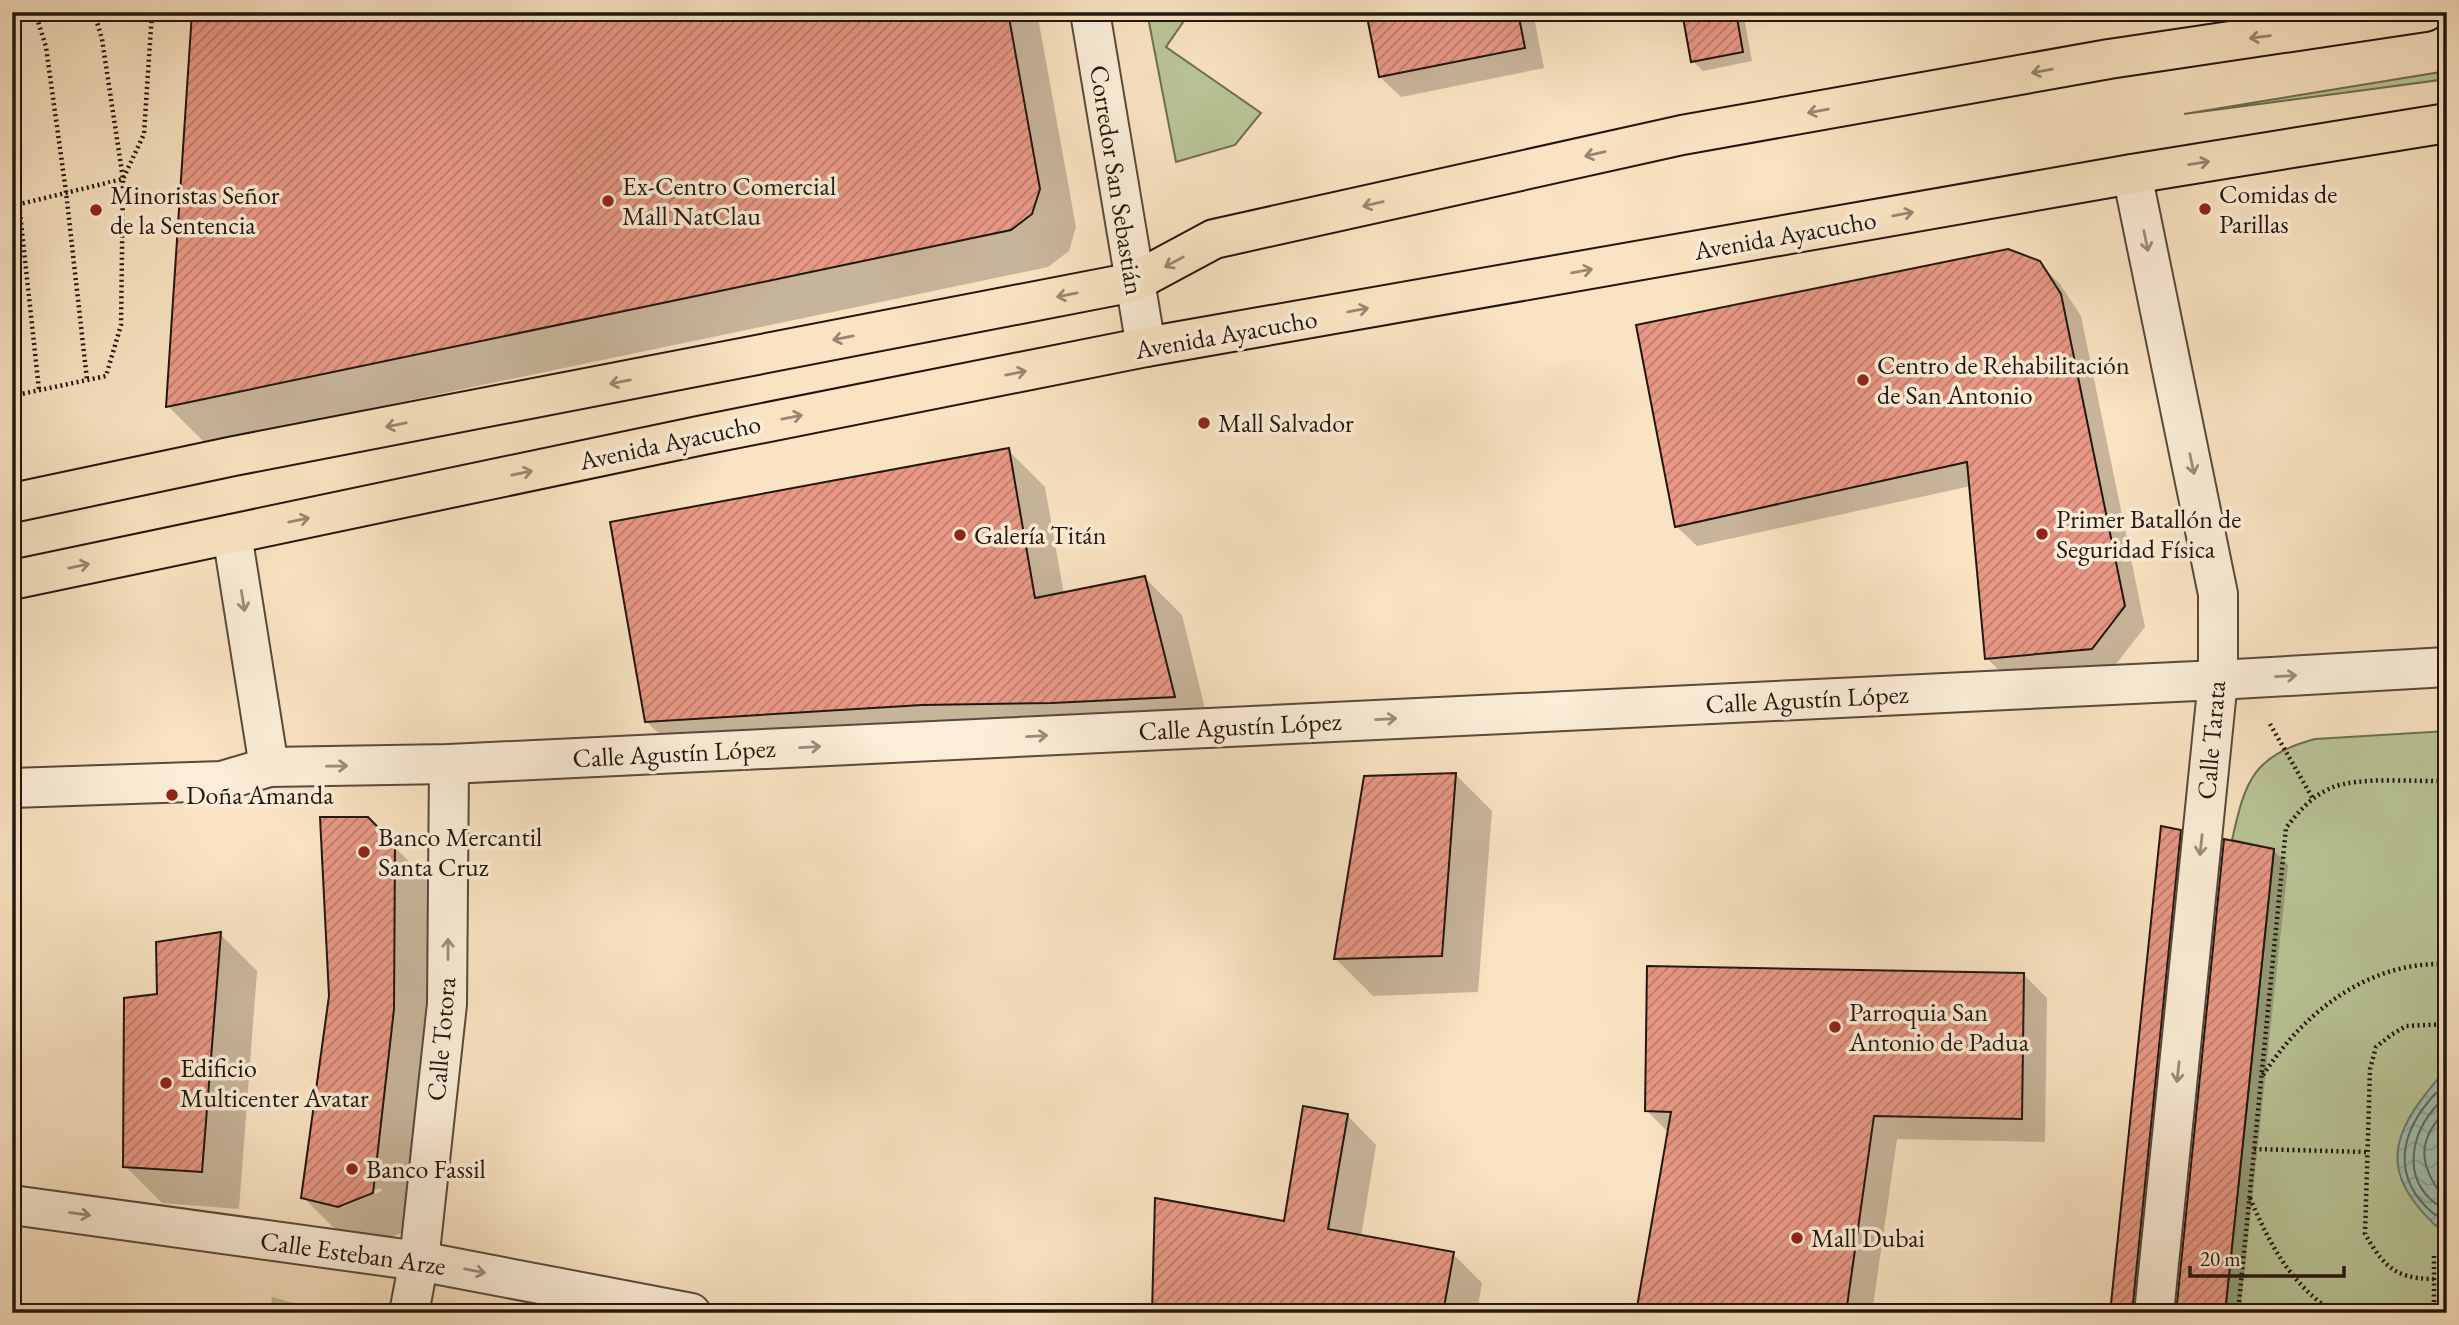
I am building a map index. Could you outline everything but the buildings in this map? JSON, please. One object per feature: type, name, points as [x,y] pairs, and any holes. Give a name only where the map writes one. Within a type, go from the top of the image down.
[{"type":"main road","points":[[12,503],[234,456],[1133,282],[1214,239],[1682,135],[2109,59],[2425,12]]},
{"type":"main road","name":"Avenida Ayacucho","points":[[12,580],[703,435],[1146,347],[2132,174],[2447,123]]},
{"type":"street","name":"Corredor San Sebastián","points":[[1090,12],[1133,282],[1146,347]]},
{"type":"street","name":"Calle Tarata","points":[[2132,174],[2218,594],[2230,679],[2154,1313]]},
{"type":"street","points":[[232,534],[269,767]]},
{"type":"street","name":"Calle Agustín López","points":[[12,788],[222,781],[269,767],[449,764],[2447,667]]},
{"type":"street","name":"Calle Totora","points":[[409,1313],[419,1261],[447,1004],[449,764]]},
{"type":"street","name":"Calle Esteban Arze","points":[[12,1205],[419,1261],[691,1313]]},
{"type":"path","points":[[36,12],[46,47],[66,192],[87,380]]},
{"type":"path","points":[[12,396],[106,376],[121,325],[122,178],[102,39],[94,12]]},
{"type":"path","points":[[12,206],[122,178],[144,134],[152,12]]},
{"type":"path","points":[[12,163],[19,204],[39,390]]},
{"type":"path","points":[[2230,679],[2313,799]]},
{"type":"path","points":[[2238,1313],[2286,828],[2299,811],[2330,788],[2348,782],[2445,781],[2442,964],[2444,1024],[2440,1049]]},
{"type":"path","points":[[2262,1076],[2297,1031],[2325,1005],[2356,985],[2391,971],[2424,964],[2442,964]]},
{"type":"path","points":[[2444,1024],[2406,1026],[2376,1047],[2370,1069],[2365,1234],[2378,1256],[2393,1271],[2415,1278],[2447,1279]]},
{"type":"path","points":[[2254,1149],[2367,1152]]},
{"type":"path","points":[[2249,1196],[2287,1271],[2316,1301],[2335,1313]]},
{"type":"path","points":[[2434,1254],[2434,1313]]},
{"type":"shaded area","points":[[1147,12],[1184,12],[1188,15],[1166,47],[1261,113],[1235,145],[1176,162]]},
{"type":"shaded area","points":[[2447,71],[2447,79],[2184,114]]},
{"type":"shaded area","points":[[2447,731],[2447,1313],[2225,1313],[2274,849],[2232,840],[2247,787],[2264,763],[2294,746],[2315,739]]},
{"type":"water","points":[[2437,1080],[2447,1092],[2447,1215],[2436,1226],[2406,1188],[2399,1171],[2398,1153],[2401,1136],[2409,1118]]},
{"type":"place","name":"Ex-Centro Comercial Mall NatClau","points":[[608,201]]},
{"type":"place","name":"Comidas de Parillas","points":[[2205,209]]},
{"type":"place","name":"Minoristas Señor de la Sentencia","points":[[96,210]]},
{"type":"place","name":"Centro de Rehabilitación de San Antonio","points":[[1863,380]]},
{"type":"place","name":"Mall Salvador","points":[[1204,423]]},
{"type":"place","name":"Primer Batallón de Seguridad Física","points":[[2042,534]]},
{"type":"place","name":"Galería Titán","points":[[960,535]]},
{"type":"place","name":"Doña Amanda","points":[[172,795]]},
{"type":"place","name":"Banco Mercantil Santa Cruz","points":[[364,852]]},
{"type":"place","name":"Parroquia San Antonio de Padua","points":[[1835,1027]]},
{"type":"place","name":"Edificio Multicenter Avatar","points":[[166,1083]]},
{"type":"place","name":"Banco Fassil","points":[[352,1169]]},
{"type":"place","name":"Mall Dubai","points":[[1797,1238]]}]
